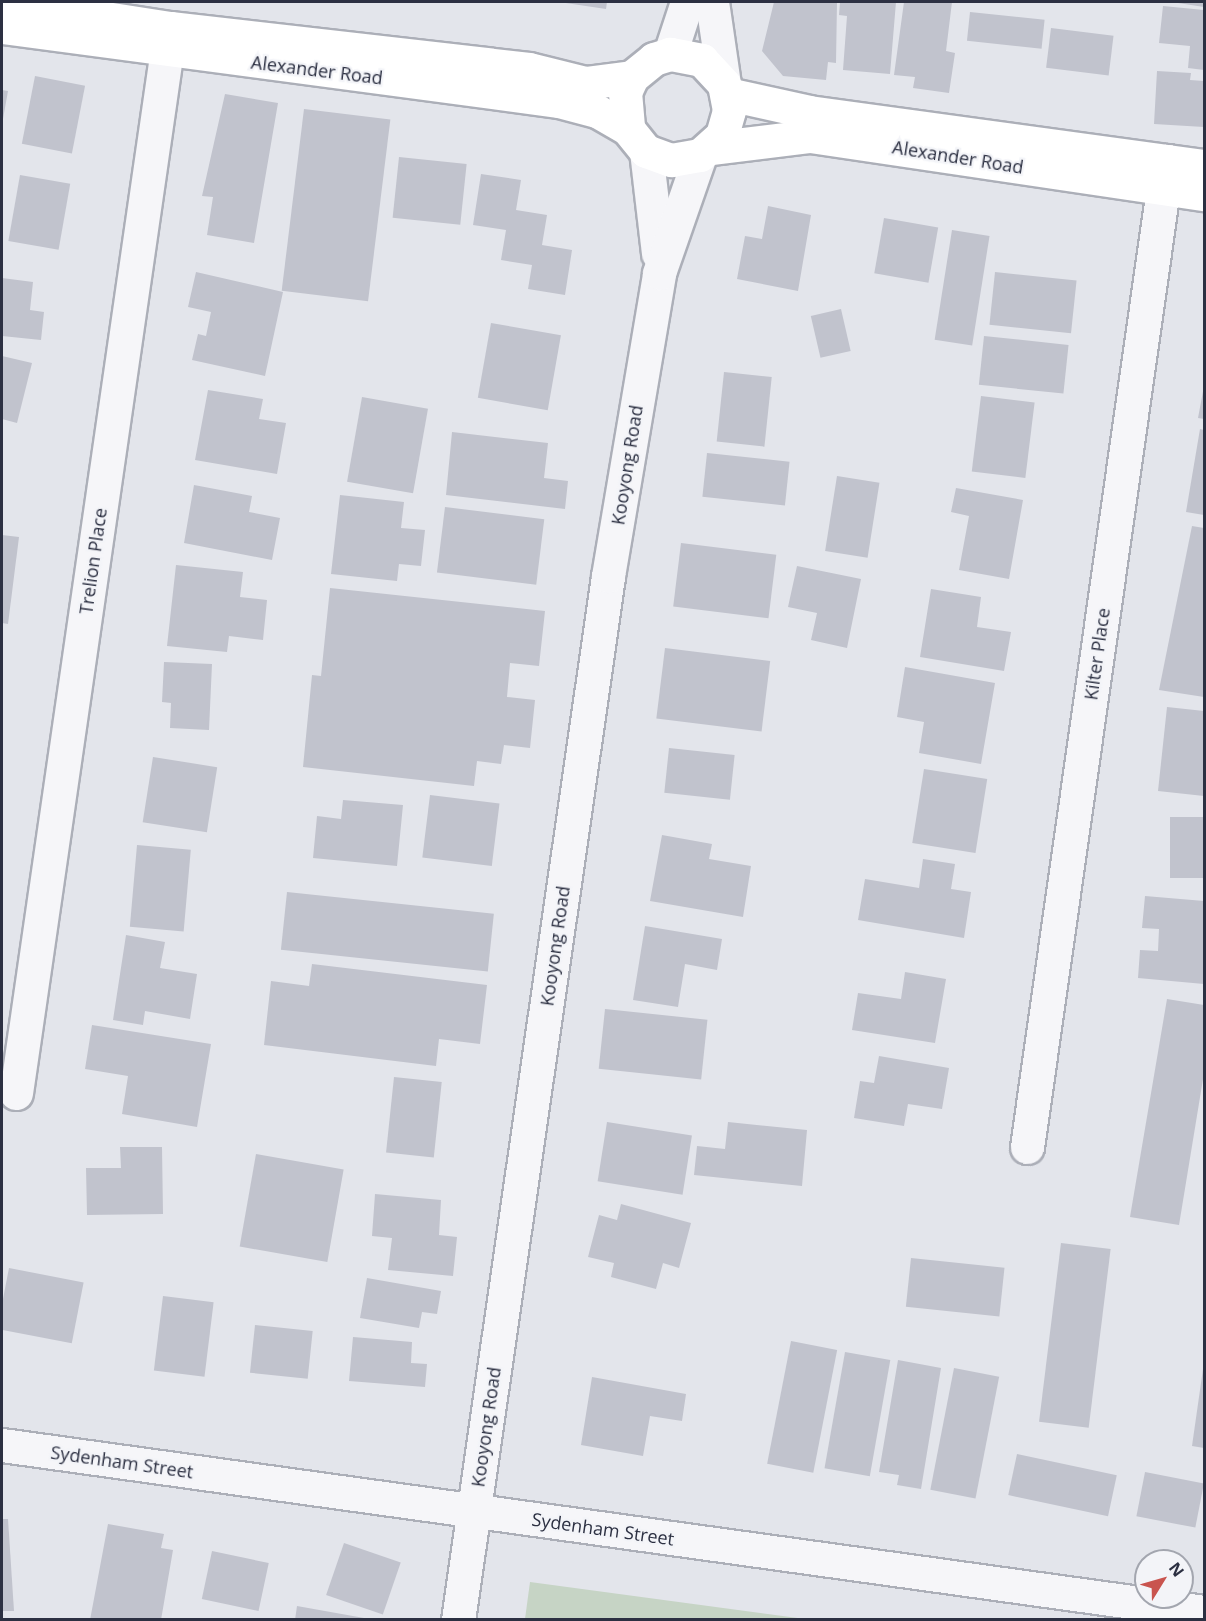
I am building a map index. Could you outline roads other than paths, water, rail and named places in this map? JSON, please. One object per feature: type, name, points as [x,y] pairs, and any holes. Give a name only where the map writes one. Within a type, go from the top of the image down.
[{"type":"main road","name":"Alexander Road","points":[[2,2],[169,40],[559,100],[597,111],[637,140]]},
{"type":"main road","name":"Alexander Road","points":[[2,27],[529,69],[585,82],[632,77]]},
{"type":"main road","points":[[670,54],[702,60],[726,89],[727,123],[705,152],[671,160],[637,140],[623,105],[632,77],[654,59],[670,54]]},
{"type":"main road","name":"Alexander Road","points":[[726,89],[809,112],[1165,175],[1204,194]]},
{"type":"main road","name":"Alexander Road","points":[[705,152],[810,136],[1165,175],[1204,166]]},
{"type":"street","points":[[670,54],[687,2]]},
{"type":"street","points":[[712,2],[726,89]]},
{"type":"street","name":"Trelion Place","points":[[16,1093],[169,40]]},
{"type":"street","name":"Kooyong Road","points":[[637,140],[658,273]]},
{"type":"street","name":"Kooyong Road","points":[[458,1620],[608,576],[658,273],[705,152]]},
{"type":"street","name":"Kilter Place","points":[[1027,1147],[1165,175]]},
{"type":"street","name":"Sydenham Street","points":[[2,1445],[1204,1612]]}]
